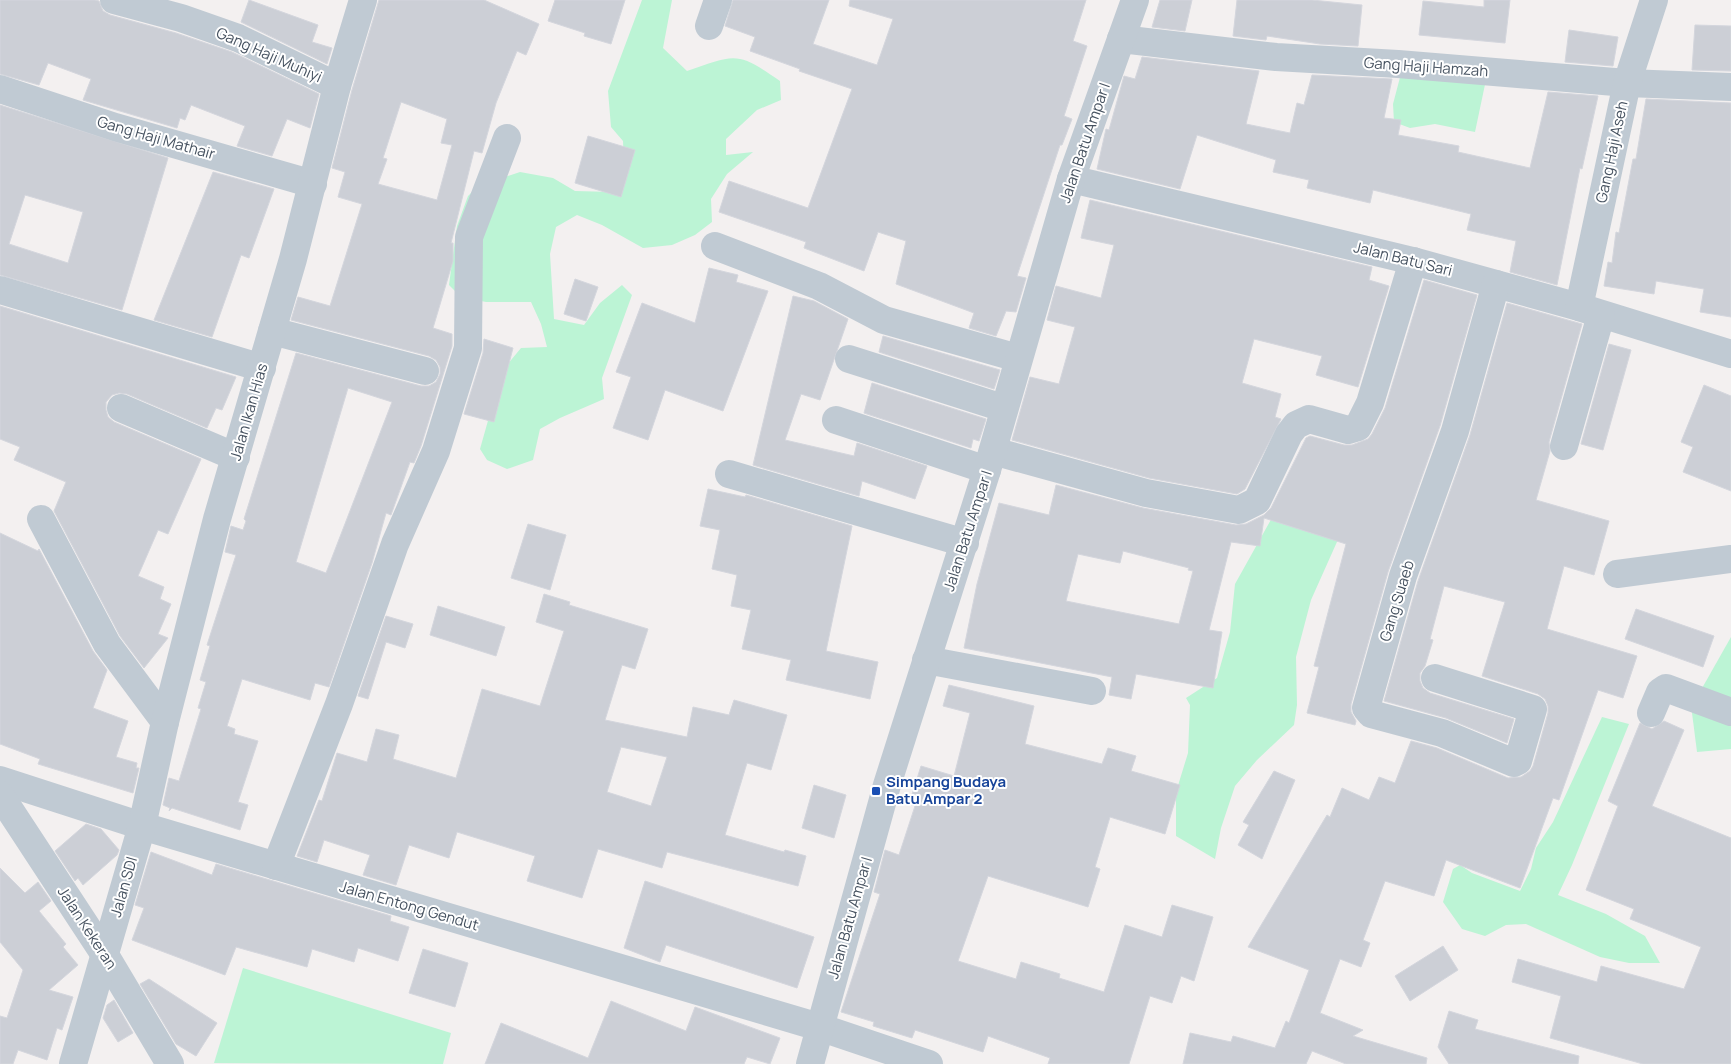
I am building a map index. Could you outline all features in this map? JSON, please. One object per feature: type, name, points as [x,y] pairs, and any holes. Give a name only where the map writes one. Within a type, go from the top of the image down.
[{"type":"street","name":"Gang Haji Muhiyi","points":[[114,0],[181,18],[238,38],[338,86]]},
{"type":"street","name":"Jalan Ikan Hias","points":[[142,826],[165,722],[217,519],[314,184],[338,86],[363,0]]},
{"type":"street","points":[[709,26],[718,0]]},
{"type":"street","name":"Jalan Batu Ampar I","points":[[810,1064],[887,786],[965,543],[1071,178],[1135,0]]},
{"type":"street","name":"Gang Haji Aseh","points":[[1564,446],[1590,311],[1627,83],[1654,0]]},
{"type":"street","name":"Gang Haji Hamzah","points":[[1121,39],[1276,57],[1398,64],[1627,83],[1731,87]]},
{"type":"street","name":"Gang Haji Mathair","points":[[0,89],[115,127],[314,184]]},
{"type":"street","points":[[276,866],[339,704],[395,544],[436,451],[468,348],[469,237],[507,138]]},
{"type":"street","name":"Jalan Batu Sari","points":[[1071,178],[1413,261],[1590,311],[1731,354]]},
{"type":"street","points":[[715,246],[819,286],[884,320],[1018,358]]},
{"type":"street","points":[[836,420],[990,460],[1146,493],[1239,510],[1249,507],[1256,501],[1289,434],[1296,425],[1309,419],[1348,430],[1358,427],[1370,403],[1413,261]]},
{"type":"street","name":"Gang Suaeb","points":[[1435,678],[1532,708],[1534,712],[1520,759],[1514,762],[1442,733],[1371,714],[1366,708],[1403,576],[1455,431],[1496,284]]},
{"type":"street","points":[[0,290],[262,368]]},
{"type":"street","points":[[272,330],[425,371]]},
{"type":"street","points":[[849,359],[1004,408]]},
{"type":"street","points":[[121,408],[236,457]]},
{"type":"street","points":[[728,474],[965,543]]},
{"type":"street","points":[[41,519],[107,644],[165,722]]},
{"type":"street","points":[[1617,574],[1731,559]]},
{"type":"street","points":[[926,660],[1092,691]]},
{"type":"street","points":[[1651,713],[1660,692],[1666,688],[1731,712]]},
{"type":"street","name":"Jalan Entong Gendut","points":[[0,780],[142,826],[819,1027],[929,1064]]},
{"type":"street","name":"Jalan Kekeran","points":[[0,795],[105,955],[170,1064]]},
{"type":"street","name":"Jalan SDI","points":[[73,1064],[142,826]]},
{"type":"green space","points":[[642,0],[672,0],[663,48],[687,71],[716,61],[736,58],[745,60],[780,81],[781,100],[757,110],[726,139],[726,155],[753,152],[727,174],[711,199],[712,222],[695,235],[672,245],[643,248],[602,225],[577,215],[556,227],[550,254],[554,319],[584,325],[600,303],[622,285],[632,295],[602,378],[604,399],[540,429],[533,460],[507,469],[487,460],[480,449],[502,371],[521,348],[547,347],[541,324],[531,302],[486,302],[461,297],[449,285],[457,226],[468,196],[478,186],[520,172],[553,178],[575,191],[613,192],[624,168],[623,141],[611,127],[608,91]]},
{"type":"green space","points":[[1403,66],[1487,75],[1475,132],[1435,124],[1410,128],[1394,122],[1393,104]]},
{"type":"green space","points":[[1287,491],[1349,515],[1311,600],[1296,657],[1297,705],[1294,725],[1257,760],[1235,786],[1221,828],[1215,859],[1176,836],[1176,792],[1188,753],[1190,705],[1186,698],[1217,678],[1230,632],[1235,584]]},
{"type":"green space","points":[[1731,637],[1731,749],[1697,752],[1692,713],[1701,690]]},
{"type":"green space","points":[[1602,717],[1629,724],[1558,895],[1606,914],[1645,936],[1660,963],[1629,963],[1600,957],[1526,924],[1506,925],[1485,936],[1462,929],[1443,902],[1453,869],[1460,865],[1472,873],[1520,891],[1531,869],[1536,848],[1553,822]]},
{"type":"green space","points":[[243,968],[451,1033],[443,1064],[214,1063]]},
{"type":"building","points":[[0,0],[95,0],[99,1],[103,11],[110,15],[176,33],[232,52],[319,94],[310,128],[287,119],[272,156],[237,146],[245,126],[191,105],[185,120],[180,118],[177,128],[83,100],[91,79],[48,63],[39,85],[0,74]]},
{"type":"building","points":[[249,0],[318,25],[312,42],[332,48],[327,64],[241,22]]},
{"type":"building","points":[[379,0],[484,0],[539,24],[526,55],[517,51],[496,103],[482,153],[474,151],[451,243],[453,243],[453,261],[433,328],[452,334],[452,346],[421,446],[414,463],[410,462],[391,515],[386,513],[372,563],[329,687],[315,683],[310,700],[242,679],[227,726],[235,729],[234,734],[258,741],[238,802],[248,805],[240,830],[172,808],[169,811],[170,808],[163,805],[169,778],[179,781],[201,709],[198,708],[206,682],[200,680],[210,646],[207,645],[236,555],[225,552],[231,526],[243,530],[246,521],[244,519],[296,353],[421,386],[429,386],[436,382],[440,374],[440,367],[436,360],[429,356],[291,320],[298,297],[330,306],[362,204],[338,197],[345,172],[332,168],[352,90]],"holes":[[[401,102],[447,119],[441,143],[452,145],[437,200],[378,184],[387,159],[383,158]],[[348,388],[392,402],[326,573],[296,562]]]},
{"type":"building","points":[[555,0],[625,0],[611,44],[584,36],[585,33],[548,21]]},
{"type":"building","points":[[733,0],[829,0],[813,44],[877,65],[893,19],[849,6],[850,0],[1086,0],[1073,41],[1087,46],[1064,116],[1072,119],[1062,145],[1060,145],[1017,276],[1026,278],[1016,312],[1006,311],[996,336],[969,328],[974,313],[896,284],[906,241],[878,232],[864,271],[804,248],[806,242],[719,212],[729,181],[808,208],[852,89],[799,71],[800,69],[750,51],[755,37],[725,26]]},
{"type":"building","points":[[1160,0],[1192,0],[1185,31],[1152,27]]},
{"type":"building","points":[[1237,0],[1312,0],[1362,5],[1358,46],[1320,44],[1267,36],[1266,40],[1233,36]]},
{"type":"building","points":[[1484,0],[1510,0],[1505,43],[1419,35],[1423,1],[1484,7]]},
{"type":"building","points":[[1695,25],[1731,26],[1731,71],[1692,70]]},
{"type":"building","points":[[1569,30],[1618,37],[1613,66],[1565,62]]},
{"type":"building","points":[[1142,57],[1259,71],[1246,124],[1290,133],[1297,103],[1304,105],[1312,75],[1392,79],[1384,118],[1401,120],[1398,135],[1459,146],[1458,152],[1530,168],[1548,92],[1598,96],[1582,169],[1580,168],[1557,285],[1510,272],[1516,241],[1467,230],[1471,214],[1373,190],[1370,203],[1307,188],[1309,180],[1273,172],[1276,160],[1197,135],[1180,189],[1097,169],[1106,129],[1109,130],[1124,76],[1135,79]]},
{"type":"building","points":[[1646,99],[1731,103],[1731,317],[1700,312],[1704,289],[1656,281],[1654,294],[1604,286],[1608,262],[1612,263],[1616,232],[1619,233],[1633,159],[1636,159]]},
{"type":"building","points":[[0,105],[168,158],[122,310],[0,275]],"holes":[[[25,195],[83,212],[68,263],[9,244]]]},
{"type":"building","points":[[588,136],[635,150],[621,197],[575,183]]},
{"type":"building","points":[[213,172],[274,189],[249,258],[241,255],[212,337],[154,320]]},
{"type":"building","points":[[1090,200],[1372,267],[1369,280],[1389,286],[1358,387],[1316,375],[1322,356],[1254,339],[1242,383],[1281,394],[1275,417],[1281,419],[1245,489],[1237,494],[1149,478],[1012,440],[1030,377],[1059,384],[1075,327],[1047,320],[1056,286],[1101,298],[1114,245],[1081,238]]},
{"type":"building","points":[[709,268],[738,275],[736,282],[768,291],[723,411],[665,390],[648,440],[613,428],[631,377],[616,372],[642,303],[695,323]]},
{"type":"building","points":[[575,279],[598,287],[586,321],[564,314]]},
{"type":"building","points":[[1424,280],[1477,295],[1440,426],[1388,572],[1351,704],[1351,712],[1356,721],[1355,725],[1307,713],[1319,667],[1314,666],[1346,544],[1264,518],[1260,546],[1231,542],[1209,630],[1222,632],[1213,688],[1136,674],[1131,699],[1109,695],[1112,677],[964,648],[977,584],[999,503],[1049,515],[1056,485],[1143,508],[1236,525],[1246,524],[1264,515],[1271,508],[1306,438],[1310,436],[1344,445],[1352,445],[1368,439],[1385,408]],"holes":[[[1123,551],[1189,568],[1188,570],[1193,571],[1179,624],[1066,601],[1078,554],[1120,563]]]},
{"type":"building","points":[[793,296],[814,301],[848,319],[820,400],[801,394],[785,440],[854,456],[857,443],[927,466],[915,499],[862,481],[859,496],[753,465]]},
{"type":"building","points":[[1507,303],[1582,324],[1549,442],[1550,451],[1536,500],[1609,521],[1594,575],[1564,566],[1547,629],[1637,656],[1623,698],[1598,690],[1559,800],[1553,798],[1520,888],[1446,860],[1434,896],[1385,881],[1363,940],[1370,943],[1361,967],[1340,959],[1320,1013],[1363,1030],[1353,1036],[1427,1058],[1426,1064],[1346,1064],[1312,1051],[1306,1064],[1183,1064],[1190,1033],[1231,1042],[1233,1036],[1275,1048],[1286,1021],[1289,1023],[1309,970],[1248,947],[1327,815],[1330,817],[1342,788],[1369,800],[1379,777],[1395,783],[1411,741],[1437,748],[1508,778],[1521,777],[1530,771],[1533,766],[1548,713],[1545,699],[1538,694],[1482,676],[1505,602],[1444,586],[1430,639],[1433,640],[1425,666],[1420,673],[1420,681],[1423,688],[1430,693],[1514,719],[1507,743],[1446,718],[1384,701],[1418,581],[1470,435]]},
{"type":"building","points":[[0,306],[236,377],[222,410],[216,408],[207,428],[127,394],[119,393],[112,395],[106,402],[108,417],[114,422],[201,459],[168,534],[158,530],[138,576],[164,587],[160,599],[171,604],[158,634],[168,638],[144,668],[120,636],[54,511],[66,482],[14,460],[20,447],[0,439]]},
{"type":"building","points":[[883,336],[1000,370],[994,389],[879,352]]},
{"type":"building","points":[[484,339],[513,348],[494,422],[464,414],[483,353]]},
{"type":"building","points":[[1609,344],[1631,350],[1603,450],[1581,444]]},
{"type":"building","points":[[872,383],[986,419],[979,441],[973,439],[971,448],[864,413]]},
{"type":"building","points":[[1704,385],[1731,396],[1731,491],[1683,472],[1693,447],[1681,442]]},
{"type":"building","points":[[708,489],[745,497],[746,495],[852,526],[826,651],[878,662],[870,699],[786,680],[791,660],[742,649],[751,610],[731,606],[737,575],[712,569],[720,530],[700,526]]},
{"type":"building","points":[[528,524],[566,535],[550,590],[511,578]]},
{"type":"building","points":[[0,533],[38,551],[39,549],[93,651],[107,670],[93,708],[128,721],[116,757],[137,763],[136,768],[139,768],[133,793],[38,764],[40,759],[0,744]]},
{"type":"building","points":[[544,594],[570,602],[569,605],[648,629],[635,669],[622,665],[605,720],[687,737],[693,707],[729,715],[734,700],[787,715],[771,770],[747,763],[725,835],[784,852],[785,850],[806,856],[798,886],[667,852],[662,868],[598,849],[582,898],[527,881],[535,856],[457,832],[449,858],[409,845],[396,885],[363,875],[370,855],[324,840],[317,862],[297,856],[319,800],[322,801],[337,753],[367,762],[376,729],[399,735],[393,759],[456,778],[482,689],[540,706],[564,631],[536,622]],"holes":[[[621,747],[667,757],[651,806],[607,792]]]},
{"type":"building","points":[[438,606],[505,627],[496,656],[430,635]]},
{"type":"building","points":[[1636,609],[1714,636],[1703,667],[1625,639]]},
{"type":"building","points":[[386,616],[413,624],[405,648],[386,642],[368,699],[358,696]]},
{"type":"building","points":[[949,685],[1034,706],[1025,744],[1102,764],[1108,748],[1136,756],[1131,771],[1180,785],[1165,834],[1110,817],[1095,867],[1100,869],[1088,907],[988,876],[958,961],[1016,979],[1021,962],[1060,974],[1059,978],[1104,992],[1125,925],[1162,937],[1172,905],[1213,917],[1194,981],[1181,976],[1172,1003],[1150,996],[1129,1064],[1048,1064],[1050,1058],[988,1036],[983,1052],[915,1030],[912,1038],[873,1026],[874,1022],[841,1012],[880,894],[874,892],[885,850],[899,855],[915,806],[909,804],[921,766],[954,776],[970,713],[943,706]]},
{"type":"building","points":[[1664,721],[1684,730],[1652,806],[1731,838],[1731,1064],[1643,1064],[1550,1038],[1561,996],[1512,982],[1518,959],[1597,982],[1601,966],[1684,989],[1701,947],[1630,919],[1634,909],[1586,890],[1618,806],[1608,801],[1640,723],[1652,729]]},
{"type":"building","points":[[1274,771],[1295,780],[1262,859],[1238,845],[1249,825],[1243,822]]},
{"type":"building","points":[[814,785],[846,795],[834,838],[802,828]]},
{"type":"building","points":[[86,824],[101,829],[119,850],[117,855],[83,885],[78,878],[75,881],[55,851]]},
{"type":"building","points":[[151,852],[212,875],[216,864],[391,916],[390,921],[409,927],[398,961],[358,948],[354,962],[312,949],[307,967],[236,947],[225,975],[132,940],[144,908],[135,905]]},
{"type":"building","points":[[0,868],[25,893],[38,882],[51,901],[39,911],[66,944],[63,947],[78,965],[49,990],[73,997],[62,1030],[57,1028],[47,1060],[18,1050],[13,1064],[0,1064],[0,1016],[7,1018],[23,970],[0,942]]},
{"type":"building","points":[[645,881],[814,937],[797,988],[666,945],[660,962],[624,948]]},
{"type":"building","points":[[1443,946],[1458,970],[1410,1001],[1395,976]]},
{"type":"building","points":[[423,949],[468,963],[455,1007],[409,993]]},
{"type":"building","points":[[149,979],[217,1023],[196,1056],[176,1044],[140,984]]},
{"type":"building","points":[[114,1000],[133,1033],[118,1042],[103,1018],[107,1005]]},
{"type":"building","points":[[611,1001],[686,1031],[695,1007],[780,1038],[770,1064],[747,1057],[744,1064],[485,1064],[501,1023],[588,1058]]},
{"type":"building","points":[[1449,1011],[1478,1020],[1475,1029],[1579,1056],[1578,1064],[1449,1064],[1438,1047]]},
{"type":"place","name":"Simpang Budaya Batu Ampar 2","points":[[876,791]]}]
